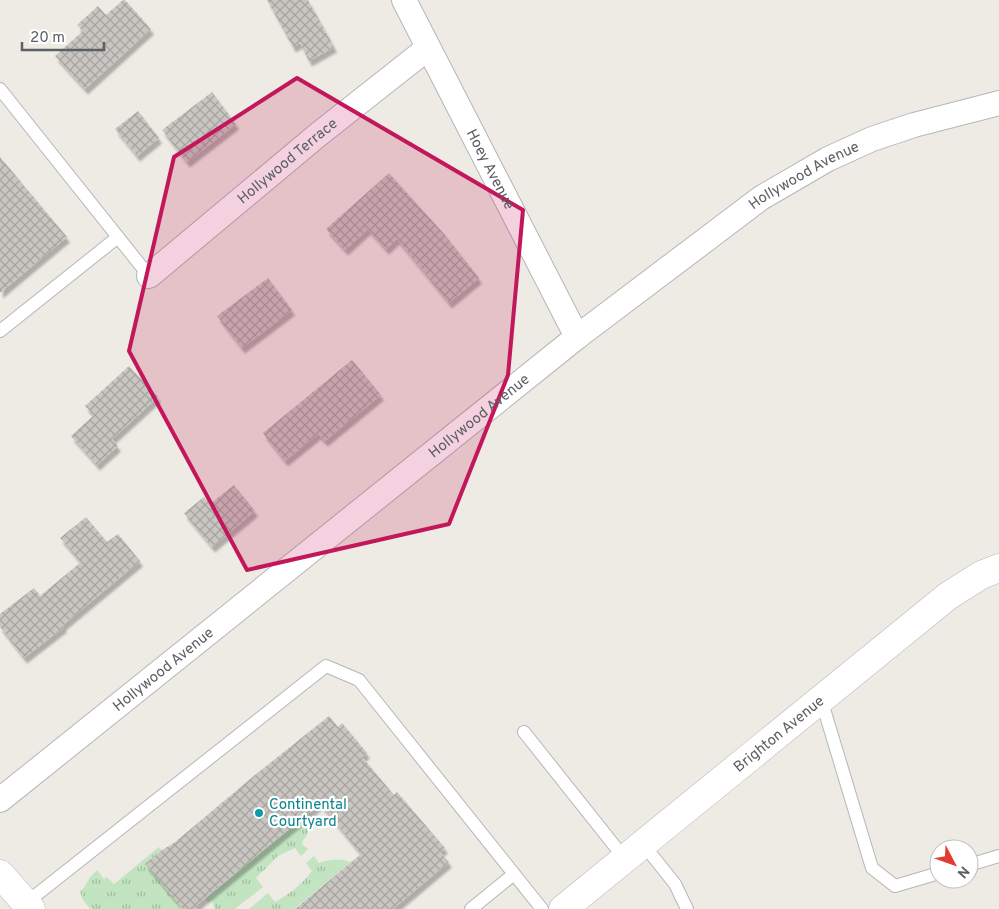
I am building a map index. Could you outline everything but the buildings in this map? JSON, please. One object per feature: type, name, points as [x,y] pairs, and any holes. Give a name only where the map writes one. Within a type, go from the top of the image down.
[{"type":"street","name":"Hoey Avenue","points":[[404,0],[578,337]]},
{"type":"street","name":"Hollywood Terrace","points":[[149,276],[319,134],[428,48]]},
{"type":"street","name":"Hollywood Avenue","points":[[0,800],[578,337],[761,198],[828,159],[872,139],[914,124],[999,103]]},
{"type":"street","name":"Brighton Avenue","points":[[563,909],[948,596],[981,574],[999,568]]},
{"type":"street","points":[[0,874],[29,906]]},
{"type":"lane","points":[[0,88],[149,276]]},
{"type":"lane","points":[[0,331],[118,237]]},
{"type":"lane","points":[[29,906],[326,666],[359,680],[542,909]]},
{"type":"lane","points":[[821,699],[872,868],[895,886],[929,876]]},
{"type":"lane","points":[[524,732],[634,851],[675,884],[687,909]]},
{"type":"lane","points":[[979,861],[999,856]]},
{"type":"lane","points":[[471,909],[514,874]]},
{"type":"highlighted area","points":[[297,78],[523,210],[508,375],[449,524],[247,570],[129,351],[174,157]]},
{"type":"green space","points":[[310,811],[309,828],[302,842],[308,849],[301,856],[295,848],[278,856],[256,878],[263,887],[235,909],[215,909],[212,901],[209,903],[205,899]]},
{"type":"green space","points":[[159,847],[162,850],[145,864],[181,905],[180,909],[90,909],[83,900],[80,891],[97,870],[104,879],[107,877],[114,884]]},
{"type":"green space","points":[[314,856],[319,863],[335,860],[351,862],[294,909],[249,909],[268,893],[275,902],[295,888],[312,871],[306,863]]},
{"type":"place","name":"Continental Courtyard","points":[[259,813]]}]
